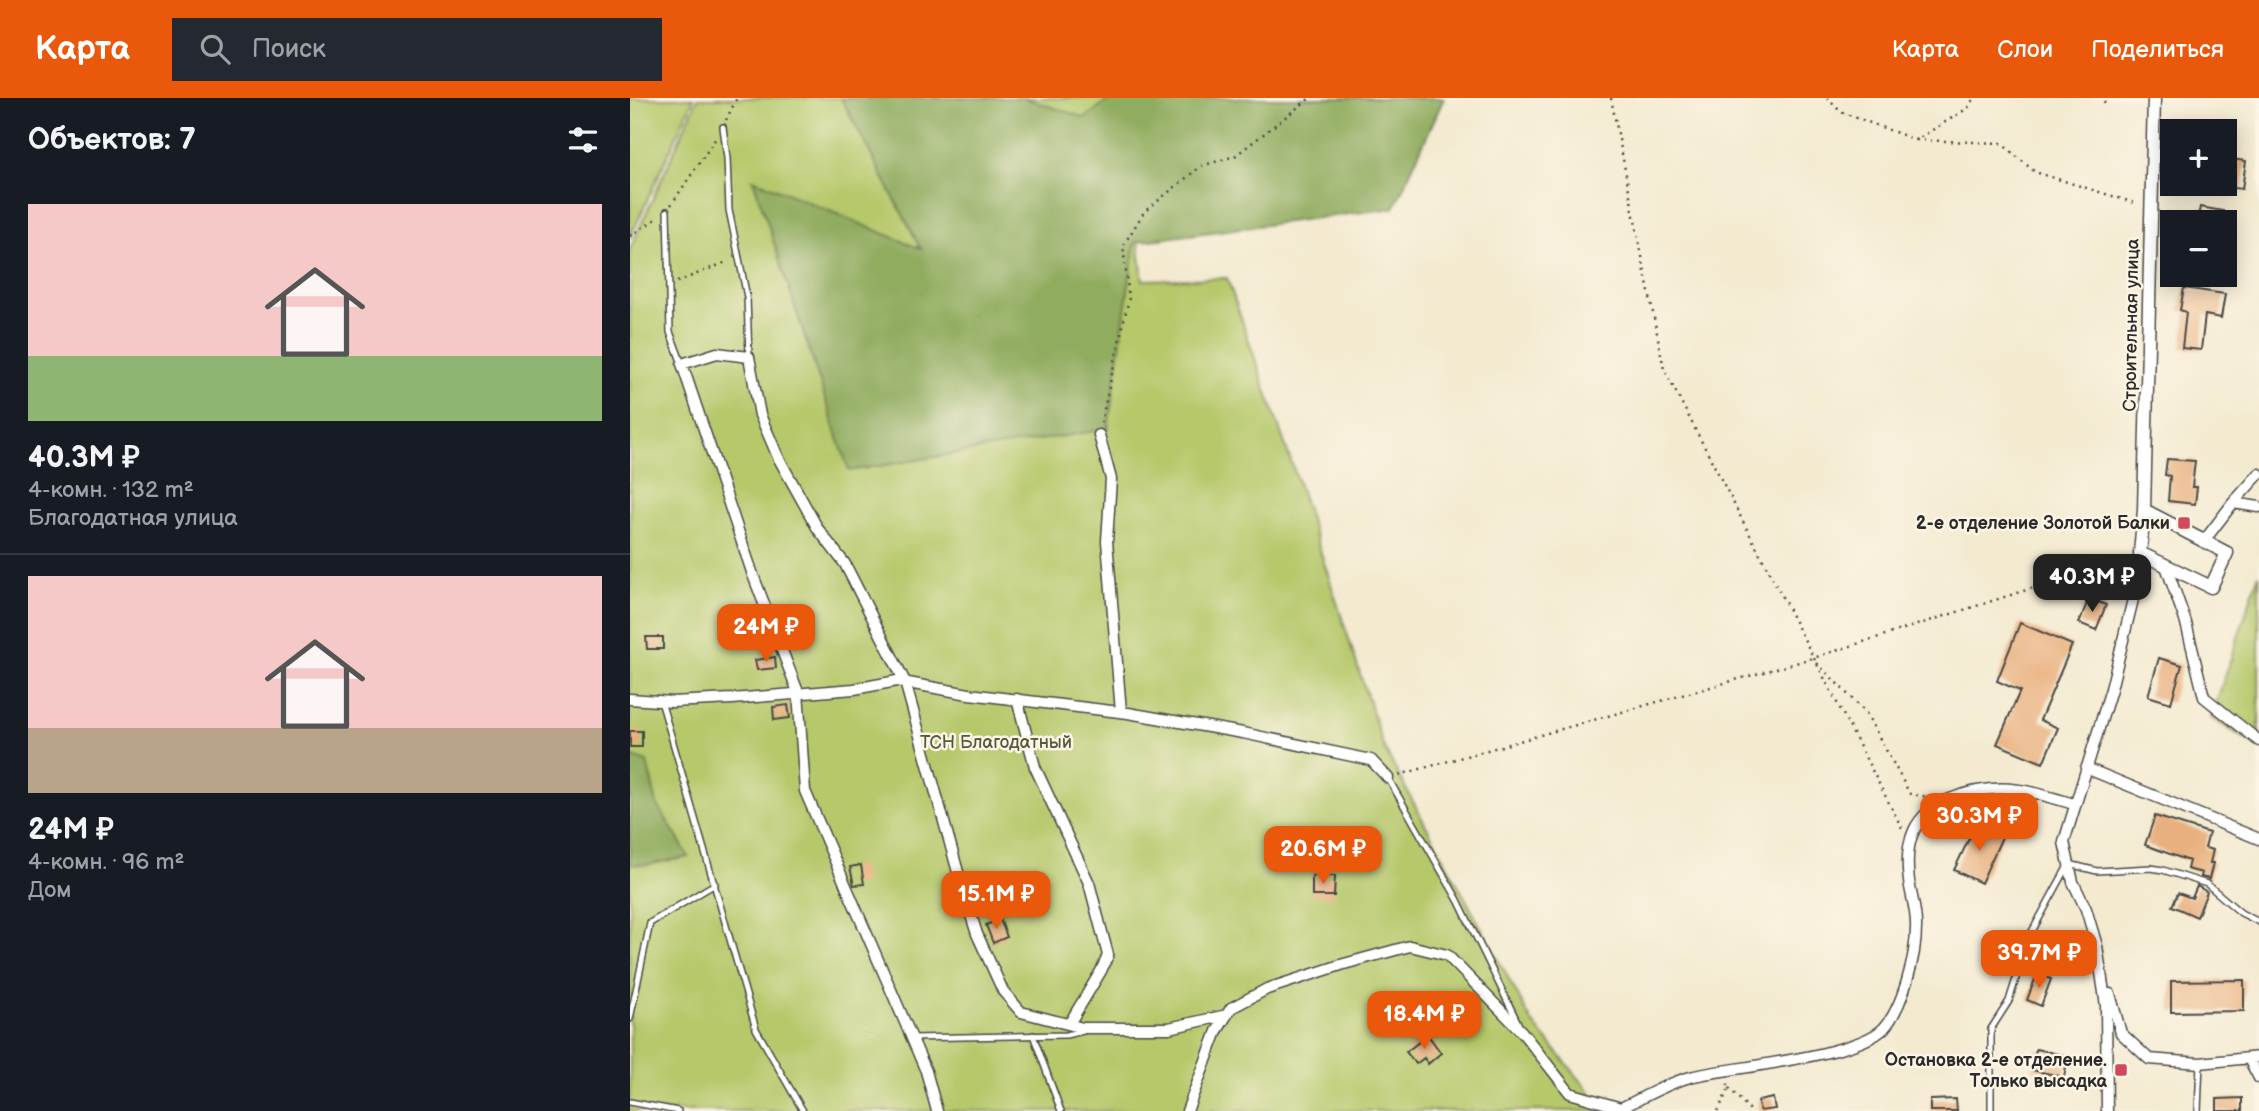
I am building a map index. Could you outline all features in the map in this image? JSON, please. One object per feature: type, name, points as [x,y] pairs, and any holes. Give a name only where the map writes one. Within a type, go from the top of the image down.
[{"type":"street","name":"Строительная улица","points":[[2140,553],[2144,510],[2154,98]]},
{"type":"street","points":[[937,1111],[926,1071],[805,791],[798,692],[753,575],[682,364],[717,353],[749,357],[760,415],[778,457],[818,528],[845,564],[905,682],[963,890],[977,934],[1003,992],[1021,1012],[1096,1028],[1169,1028],[1227,1015]]},
{"type":"street","points":[[1099,435],[1111,479],[1107,541],[1121,712]]},
{"type":"street","points":[[2204,541],[2232,503],[2259,474]]},
{"type":"street","points":[[2232,503],[2259,507]]},
{"type":"street","points":[[2144,510],[2227,553],[2211,587],[2140,553],[2136,587],[2111,689],[2064,842],[2073,882],[2087,909],[2121,1033],[2149,1059],[2200,1063],[2254,1058],[2259,1078]]},
{"type":"street","points":[[2166,566],[2186,623],[2204,697],[2259,741]]},
{"type":"street","points":[[630,699],[732,699],[854,689],[897,681],[1121,712],[1242,733],[1371,760],[1388,778]]},
{"type":"street","points":[[1017,699],[1035,767],[1089,883],[1108,955],[1069,1024]]},
{"type":"street","points":[[2086,768],[2259,839]]},
{"type":"street","points":[[1187,1111],[1217,1031],[1231,1008],[1266,989],[1410,946],[1447,955],[1522,1031],[1570,1093],[1621,1108],[1681,1080],[1833,1050],[1866,1040],[1884,1028],[1902,993],[1915,951],[1917,925],[1908,863],[1915,824],[1930,808],[1977,789],[2021,789],[2074,804]]},
{"type":"street","points":[[2097,946],[2106,1006],[2107,1111]]},
{"type":"lane","points":[[723,127],[729,210],[747,297],[749,357]]},
{"type":"lane","points":[[667,211],[670,332],[682,364]]},
{"type":"lane","points":[[661,701],[756,1029],[803,1111]]},
{"type":"lane","points":[[1388,778],[1458,900],[1522,1031]]},
{"type":"lane","points":[[1991,1111],[1991,1029],[2009,1001],[2029,937],[2069,864],[2097,871],[2151,868],[2163,870],[2207,884],[2241,913],[2259,922]]},
{"type":"lane","points":[[630,1019],[650,923],[715,884]]},
{"type":"lane","points":[[911,1038],[1066,1035],[1096,1028]]},
{"type":"lane","points":[[1033,1035],[1061,1111]]},
{"type":"lane","points":[[2198,1111],[2200,1063]]},
{"type":"lane","points":[[630,1101],[678,1111]]},
{"type":"lane","points":[[1608,1111],[1621,1108]]},
{"type":"path","points":[[630,236],[667,211],[723,127],[737,98]]},
{"type":"path","points":[[1099,435],[1129,298],[1124,246],[1144,212],[1201,166],[1235,156],[1310,98]]},
{"type":"path","points":[[1611,98],[1664,369],[1911,846]]},
{"type":"path","points":[[1827,98],[1841,112],[1916,140],[2001,144],[2035,173],[2152,209]]},
{"type":"path","points":[[1916,140],[1968,108],[1974,98]]},
{"type":"path","points":[[2104,103],[2106,98]]},
{"type":"path","points":[[669,285],[738,256]]},
{"type":"path","points":[[1388,778],[1814,658],[2140,553]]},
{"type":"path","points":[[1814,658],[1866,713],[1910,794],[1947,800]]},
{"type":"path","points":[[1723,1071],[1729,1088],[1751,1111]]},
{"type":"path","points":[[1718,1111],[1729,1088]]},
{"type":"green space","points":[[630,98],[694,98],[630,238]]},
{"type":"green space","name":"ТСН Благодатный","points":[[698,98],[1120,98],[1143,280],[1227,278],[1296,476],[1384,748],[1532,1022],[1606,1111],[630,1111],[630,249]]},
{"type":"green space","points":[[841,98],[1024,98],[1085,118],[1111,98],[1444,98],[1394,208],[1135,242],[1108,429],[849,471],[753,179],[921,249]]},
{"type":"green space","points":[[2259,574],[2259,747],[2211,718]]},
{"type":"green space","points":[[630,756],[647,762],[657,804],[689,857],[646,865],[630,864]]},
{"type":"building","points":[[2237,160],[2246,161],[2242,189],[2237,188]]},
{"type":"building","points":[[2184,288],[2225,294],[2221,318],[2205,315],[2201,350],[2182,348],[2186,312],[2180,310]]},
{"type":"building","points":[[2167,459],[2195,461],[2192,487],[2197,487],[2195,504],[2168,501],[2170,476],[2165,475]]},
{"type":"building","points":[[2089,598],[2106,605],[2096,630],[2079,623]]},
{"type":"building","points":[[2020,623],[2072,645],[2040,720],[2058,728],[2043,763],[1997,744],[2020,691],[1997,681]]},
{"type":"building","points":[[646,637],[663,637],[663,649],[647,649]]},
{"type":"building","points":[[775,657],[776,668],[757,670],[755,660]]},
{"type":"building","points":[[2159,658],[2182,665],[2171,703],[2148,696]]},
{"type":"building","points":[[788,705],[790,718],[774,720],[773,707]]},
{"type":"building","points":[[630,731],[642,731],[642,747],[630,747]]},
{"type":"building","points":[[2155,816],[2209,833],[2205,848],[2213,850],[2210,863],[2213,863],[2209,879],[2201,877],[2202,873],[2187,869],[2189,861],[2145,845]]},
{"type":"building","points":[[1977,822],[2003,835],[1981,883],[1954,870]]},
{"type":"building","points":[[861,865],[864,884],[854,885],[850,867]]},
{"type":"building","points":[[1312,876],[1335,876],[1334,896],[1312,896]]},
{"type":"building","points":[[2197,886],[2207,892],[2197,917],[2172,906],[2178,893],[2192,898]]},
{"type":"building","points":[[1000,919],[1007,937],[993,943],[986,925]]},
{"type":"building","points":[[2036,936],[2048,939],[2043,958],[2030,955]]},
{"type":"building","points":[[2037,974],[2051,979],[2041,1006],[2027,1000]]},
{"type":"building","points":[[2244,980],[2244,1011],[2171,1012],[2171,981]]},
{"type":"building","points":[[1428,1035],[1441,1053],[1428,1064],[1424,1058],[1416,1064],[1406,1052]]},
{"type":"building","points":[[2036,1049],[2068,1056],[2064,1077],[2032,1070]]},
{"type":"building","points":[[1773,1098],[1775,1109],[1760,1111],[1758,1101]]},
{"type":"building","points":[[2242,1098],[2242,1111],[2217,1111],[2217,1099]]},
{"type":"building","points":[[1956,1099],[1957,1111],[1930,1111],[1930,1100]]},
{"type":"place","name":"2-е отделение Золотой Балки","points":[[2184,523]]},
{"type":"place","name":"Остановка 2-е отделение. Только высадка","points":[[2121,1070]]}]
